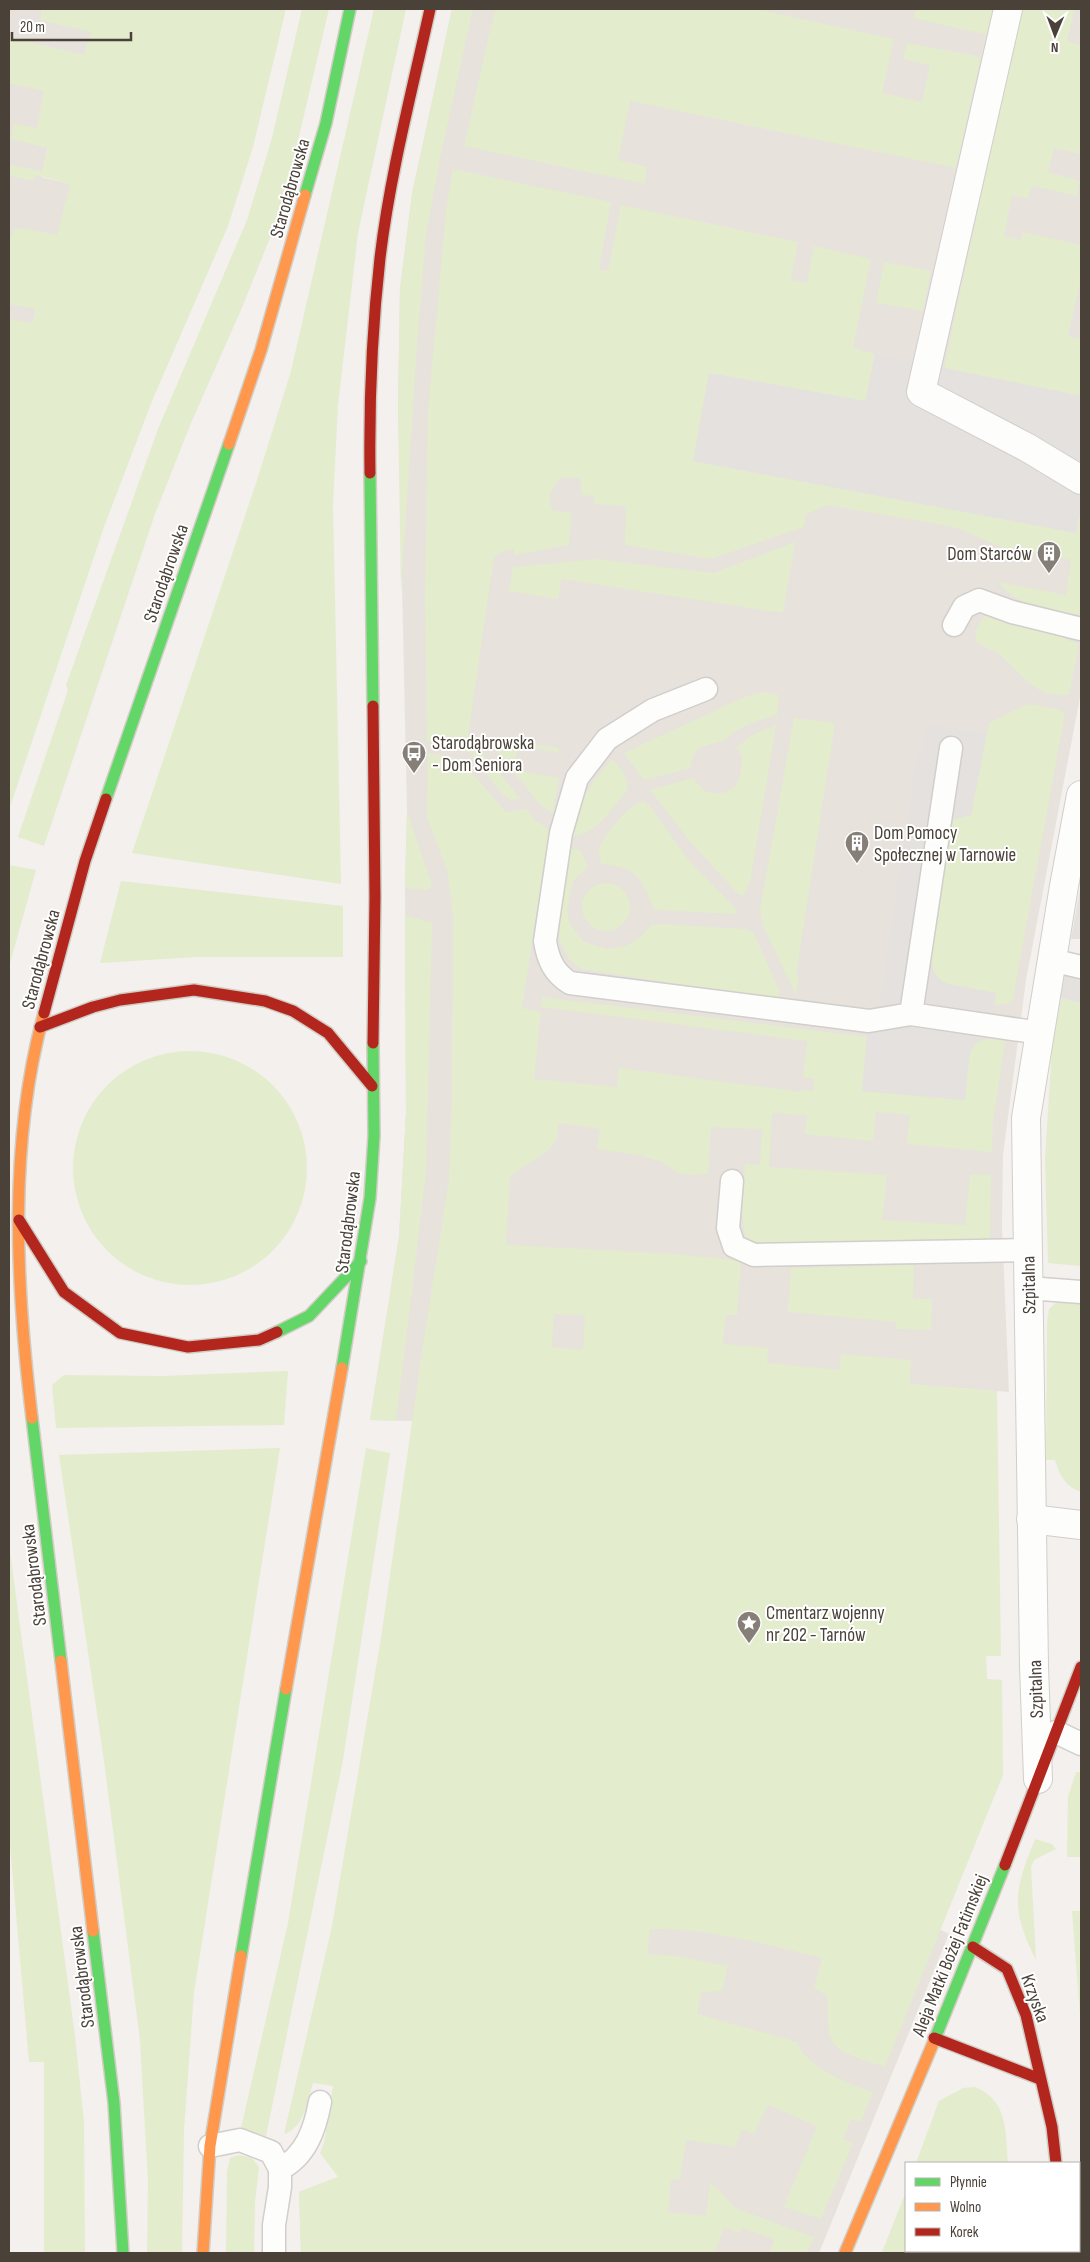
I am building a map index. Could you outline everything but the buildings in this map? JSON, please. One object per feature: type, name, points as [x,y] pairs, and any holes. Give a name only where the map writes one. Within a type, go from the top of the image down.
[{"type":"street","name":"Starodąbrowska","points":[[123,2253],[114,2103],[28,1388],[20,1305],[19,1220],[22,1150],[28,1091],[40,1028],[85,861],[260,350],[326,123],[350,9]]},
{"type":"street","name":"Starodąbrowska","points":[[203,2253],[210,2146],[361,1261],[370,1198],[374,1136],[372,1086],[375,887],[369,399],[380,257],[398,155],[430,9]]},
{"type":"street","points":[[1008,9],[920,392],[1028,448],[1081,480]]},
{"type":"street","name":"Szpitalna","points":[[1038,1779],[1026,1118],[1081,795]]},
{"type":"street","points":[[40,1028],[93,1006],[120,1000],[194,990],[264,1001],[293,1011],[328,1032],[372,1086]]},
{"type":"street","points":[[19,1220],[64,1292],[120,1333],[188,1348],[259,1340],[308,1316],[361,1261]]},
{"type":"street","points":[[1032,1518],[1081,1524]]},
{"type":"street","name":"Aleja Matki Bożej Fatimskiej","points":[[845,2253],[973,1948],[1081,1667]]},
{"type":"street","name":"Krzyska","points":[[973,1948],[1006,1969],[1026,2015],[1052,2127],[1056,2162]]},
{"type":"street","points":[[934,2038],[1040,2079]]},
{"type":"lane","points":[[954,625],[964,607],[979,600],[1012,612],[1081,629]]},
{"type":"lane","points":[[706,689],[653,710],[607,739],[577,778],[561,833],[545,941],[547,956],[561,977],[570,983],[869,1021],[911,1014],[1040,1033]]},
{"type":"lane","points":[[911,1014],[951,748]]},
{"type":"lane","points":[[1052,960],[1081,967]]},
{"type":"lane","points":[[732,1181],[728,1228],[734,1246],[754,1255],[1028,1250]]},
{"type":"lane","points":[[1028,1288],[1081,1292]]},
{"type":"lane","points":[[1056,1732],[1081,1744]]},
{"type":"lane","points":[[280,2169],[293,2162],[305,2147],[316,2124],[320,2102]]},
{"type":"lane","points":[[210,2146],[240,2140],[271,2152],[280,2169],[280,2187],[274,2225],[274,2253]]},
{"type":"shaded area","points":[[9,9],[167,9],[151,70],[70,52],[41,177],[70,184],[72,189],[36,309],[9,424]]},
{"type":"shaded area","points":[[452,9],[1081,9],[1081,692],[1026,980],[1003,1155],[1002,1227],[1009,1392],[423,1346],[413,1421],[370,1420],[399,1237],[406,1113],[405,888],[407,811],[398,405],[400,289],[412,194]]},
{"type":"shaded area","points":[[875,354],[1081,396],[1081,506],[1076,533],[693,461],[709,373],[865,401]]},
{"type":"shaded area","points":[[926,724],[987,733],[971,815],[951,820],[931,956],[933,970],[938,978],[948,984],[996,993],[989,1037],[975,1042],[970,1050],[965,1100],[862,1091],[867,1037],[874,1006],[879,1006],[918,749],[922,750]]},
{"type":"shaded area","points":[[1081,884],[1081,939],[1071,939]]},
{"type":"shaded area","points":[[1065,973],[1081,973],[1081,1003],[1060,998]]},
{"type":"shaded area","points":[[397,1912],[941,1930],[949,1934],[819,2253],[301,2253],[299,2192],[338,2177]]},
{"type":"shaded area","points":[[905,2195],[905,2252],[1023,2252],[1023,2253],[882,2253]]},
{"type":"green space","points":[[42,9],[286,9],[253,147],[228,226],[152,401],[104,527],[9,810],[9,319],[33,323],[36,309],[9,304],[9,239],[15,229],[24,228],[57,235],[70,184],[36,175],[34,181],[9,176],[9,165],[42,171],[48,148],[11,139],[14,124],[37,128],[44,91],[9,83],[9,37],[84,55],[91,32],[40,20]]},
{"type":"green space","points":[[302,9],[329,9],[292,166],[276,223],[241,310],[191,423],[155,514],[44,846],[18,837],[68,690],[66,685],[158,429],[247,220],[272,138]]},
{"type":"green space","points":[[374,9],[406,9],[358,233],[338,405],[333,504],[341,884],[132,853],[258,477],[291,371]]},
{"type":"green space","points":[[452,9],[473,9],[441,153],[426,235],[401,591],[398,405],[400,289],[412,194]]},
{"type":"green space","points":[[495,9],[756,9],[894,39],[882,93],[922,102],[930,65],[903,59],[907,43],[981,57],[956,168],[630,101],[618,160],[647,167],[645,184],[464,146]]},
{"type":"green space","points":[[916,9],[994,9],[988,35],[913,18]]},
{"type":"green space","points":[[1021,9],[1075,9],[1067,41],[1081,45],[1081,154],[1054,148],[1048,172],[1080,181],[1077,196],[1032,186],[1028,199],[1012,195],[1004,236],[1021,240],[1023,232],[1081,245],[1081,278],[1068,336],[1081,339],[1081,396],[944,368]]},
{"type":"green space","points":[[453,169],[611,202],[599,269],[608,271],[621,205],[798,242],[791,280],[807,283],[814,246],[871,259],[853,348],[875,354],[866,401],[709,373],[693,461],[1076,532],[1081,506],[1081,615],[1036,607],[1016,598],[998,582],[1066,595],[1071,560],[1002,547],[954,527],[828,505],[806,514],[804,527],[711,559],[625,545],[626,506],[595,504],[593,496],[582,495],[580,478],[560,478],[549,495],[552,510],[572,513],[569,545],[514,555],[514,549],[503,551],[494,557],[468,736],[521,799],[511,800],[500,792],[471,753],[427,741],[425,596],[428,411],[446,212]]},
{"type":"green space","points":[[884,262],[931,271],[923,311],[876,303]]},
{"type":"green space","points":[[795,542],[783,613],[561,579],[558,599],[509,591],[513,567],[597,559],[713,573]]},
{"type":"green space","points":[[988,613],[1048,626],[1069,641],[1079,643],[1069,695],[1046,693],[1038,689],[1030,684],[1000,655],[976,641],[978,625]]},
{"type":"green space","points":[[763,692],[779,695],[777,715],[751,723],[724,740],[701,748],[694,754],[691,768],[644,780],[624,753],[742,698]]},
{"type":"green space","points":[[1028,704],[1056,709],[1065,713],[1012,1003],[994,1005],[996,993],[957,987],[943,982],[936,976],[933,970],[931,956],[951,820],[971,815],[989,723]]},
{"type":"green space","points":[[794,718],[835,723],[796,975],[799,976],[796,995],[763,926],[760,910]]},
{"type":"green space","points":[[776,725],[750,882],[744,895],[739,895],[688,839],[650,790],[693,778],[704,791],[710,793],[727,792],[738,781],[742,764],[742,758],[737,747],[752,735]]},
{"type":"green space","points":[[485,737],[559,748],[559,752],[518,746],[514,770],[559,778],[553,814],[539,803]]},
{"type":"green space","points":[[428,753],[460,759],[506,812],[527,809],[534,819],[549,830],[522,1008],[541,1012],[534,1079],[617,1087],[619,1068],[801,1092],[801,1090],[813,1091],[814,1079],[803,1077],[807,1041],[541,1007],[542,997],[867,1037],[862,1091],[964,1100],[967,1065],[969,1055],[974,1047],[981,1041],[991,1039],[1005,1041],[993,1122],[992,1152],[907,1144],[910,1115],[876,1112],[873,1141],[805,1134],[807,1115],[772,1113],[769,1167],[887,1175],[882,1220],[965,1225],[970,1174],[991,1175],[990,1241],[755,1247],[746,1243],[742,1213],[745,1164],[760,1165],[762,1130],[759,1129],[711,1127],[708,1173],[697,1175],[680,1174],[662,1162],[638,1155],[597,1149],[600,1129],[559,1123],[557,1138],[552,1146],[510,1176],[506,1245],[675,1254],[741,1261],[737,1315],[726,1315],[723,1344],[768,1348],[767,1363],[839,1370],[841,1354],[911,1360],[910,1384],[997,1391],[1001,1656],[986,1656],[987,1679],[1002,1680],[1003,1775],[885,2067],[859,2059],[843,2051],[831,2039],[828,2027],[827,1996],[814,1988],[822,1958],[758,1942],[715,1934],[672,1929],[650,1929],[647,1954],[676,1956],[728,1966],[722,1991],[702,1992],[697,2014],[797,2042],[802,2051],[818,2067],[852,2085],[873,2092],[861,2122],[851,2119],[843,2139],[853,2143],[821,2219],[784,2207],[817,2126],[768,2105],[754,2134],[742,2129],[735,2147],[686,2140],[680,2180],[671,2179],[668,2212],[706,2216],[710,2183],[735,2208],[814,2237],[807,2253],[770,2253],[774,2239],[742,2228],[740,2233],[724,2227],[715,2253],[301,2253],[299,2192],[338,2177],[320,2153],[324,2143],[333,2086],[313,2083],[301,2120],[291,2131],[284,2134],[332,1926],[381,1638],[449,1180],[452,1097],[453,915],[447,870],[427,818]],"holes":[[[554,1314],[585,1315],[583,1350],[552,1347]]]},
{"type":"green space","points":[[613,759],[626,778],[627,791],[596,826],[581,835],[572,836],[577,814],[586,794],[591,785]]},
{"type":"green space","points":[[643,801],[650,806],[690,862],[737,910],[736,914],[655,910],[642,882],[633,873],[615,866],[601,864],[598,849],[606,835],[630,808]]},
{"type":"green space","points":[[407,811],[431,882],[431,888],[425,890],[405,888]]},
{"type":"green space","points":[[571,849],[580,850],[588,867],[573,881],[567,910],[569,922],[584,942],[607,949],[626,946],[644,934],[651,925],[662,924],[746,929],[753,932],[780,992],[778,999],[694,991],[657,981],[581,969],[568,958],[560,942],[557,926]]},
{"type":"green space","points":[[9,865],[36,870],[9,967]]},
{"type":"green space","points":[[121,881],[343,906],[343,957],[197,957],[100,963]]},
{"type":"green space","points":[[601,883],[611,883],[623,890],[630,902],[630,912],[623,924],[611,931],[601,931],[593,927],[586,920],[582,912],[582,902],[586,894],[593,887]]},
{"type":"green space","points":[[405,915],[432,923],[426,1174],[396,1421],[370,1420],[399,1237],[406,1113]]},
{"type":"green space","points":[[1061,972],[1065,973],[1060,998],[1081,1003],[1081,1266],[1048,1263],[1045,1159],[1053,1030]]},
{"type":"green space","points":[[179,1051],[201,1051],[235,1060],[255,1071],[273,1085],[287,1103],[298,1123],[305,1145],[307,1168],[305,1191],[298,1213],[287,1233],[273,1251],[245,1271],[224,1280],[201,1285],[179,1285],[156,1280],[135,1271],[116,1259],[99,1242],[87,1223],[78,1202],[73,1179],[73,1157],[78,1134],[87,1113],[99,1094],[116,1077],[135,1065],[156,1056]]},
{"type":"green space","points":[[914,1265],[913,1299],[932,1299],[931,1330],[896,1329],[896,1322],[788,1312],[791,1268]]},
{"type":"green space","points":[[1057,1302],[1081,1303],[1081,1492],[1075,1490],[1064,1480],[1055,1460],[1046,1460],[1047,1323],[1049,1309]]},
{"type":"green space","points":[[288,1371],[284,1425],[56,1428],[52,1385],[64,1375],[163,1376]]},
{"type":"green space","points":[[280,1448],[194,1992],[184,2130],[182,2253],[147,2253],[148,2182],[140,2040],[104,1761],[59,1455]]},
{"type":"green space","points":[[366,1448],[390,1453],[343,1760],[266,2136],[241,2128],[288,1923]]},
{"type":"green space","points":[[9,1544],[75,2036],[84,2122],[85,2253],[44,2253],[44,2062],[29,2062],[9,1833]]},
{"type":"green space","points":[[1076,1772],[1081,1772],[1081,1857],[1067,1857],[1068,1797]]},
{"type":"green space","points":[[1035,1839],[1052,1844],[1056,1849],[1034,1860],[1031,1867],[1036,1960],[1022,1926],[1018,1900],[1019,1886]]},
{"type":"green space","points":[[1072,1911],[1081,1911],[1081,2029]]},
{"type":"green space","points":[[975,2087],[986,2093],[1000,2109],[1005,2129],[1008,2162],[916,2162],[939,2101],[963,2088]]},
{"type":"green space","points":[[239,2155],[252,2158],[259,2167],[255,2202],[254,2253],[226,2253],[227,2172],[230,2158]]},
{"type":"green space","points":[[905,2195],[905,2252],[954,2252],[941,2253],[882,2253]]},
{"type":"traffic: fast","points":[[305,195],[326,123],[350,9]]},
{"type":"traffic: fast","points":[[106,799],[229,444]]},
{"type":"traffic: fast","points":[[370,473],[373,706]]},
{"type":"traffic: fast","points":[[342,1368],[370,1198],[374,1136],[373,1043]]},
{"type":"traffic: fast","points":[[277,1332],[309,1316],[361,1261]]},
{"type":"traffic: fast","points":[[32,1418],[61,1661]]},
{"type":"traffic: fast","points":[[241,1956],[286,1689]]},
{"type":"traffic: fast","points":[[934,2041],[1005,1865]]},
{"type":"traffic: fast","points":[[93,1931],[114,2103],[123,2253]]},
{"type":"traffic: slow","points":[[229,444],[261,350],[305,195]]},
{"type":"traffic: slow","points":[[32,1418],[22,1317],[18,1215],[25,1113],[32,1063],[44,1013]]},
{"type":"traffic: slow","points":[[286,1689],[342,1368]]},
{"type":"traffic: slow","points":[[61,1661],[93,1931]]},
{"type":"traffic: slow","points":[[203,2253],[210,2146],[241,1956]]},
{"type":"traffic: slow","points":[[845,2253],[934,2041]]},
{"type":"traffic: jam","points":[[370,473],[370,419],[375,311],[384,227],[395,164],[430,9]]},
{"type":"traffic: jam","points":[[373,706],[375,897],[373,1043]]},
{"type":"traffic: jam","points":[[44,1013],[85,861],[106,799]]},
{"type":"traffic: jam","points":[[40,1027],[93,1007],[120,1000],[194,990],[265,1001],[293,1011],[328,1033],[372,1086]]},
{"type":"traffic: jam","points":[[19,1220],[64,1292],[120,1333],[188,1347],[259,1340],[277,1332]]},
{"type":"traffic: jam","points":[[1005,1865],[1081,1667]]},
{"type":"traffic: jam","points":[[973,1947],[1007,1969],[1026,2015],[1052,2127],[1056,2162]]},
{"type":"traffic: jam","points":[[934,2038],[1040,2079]]},
{"type":"place","name":"Dom Starców","points":[[1049,574]]},
{"type":"place","name":"Starodąbrowska - Dom Seniora","points":[[414,774]]},
{"type":"place","name":"Dom Pomocy Społecznej w Tarnowie","points":[[857,864]]},
{"type":"place","name":"Cmentarz wojenny nr 202 - Tarnów","points":[[749,1644]]}]
